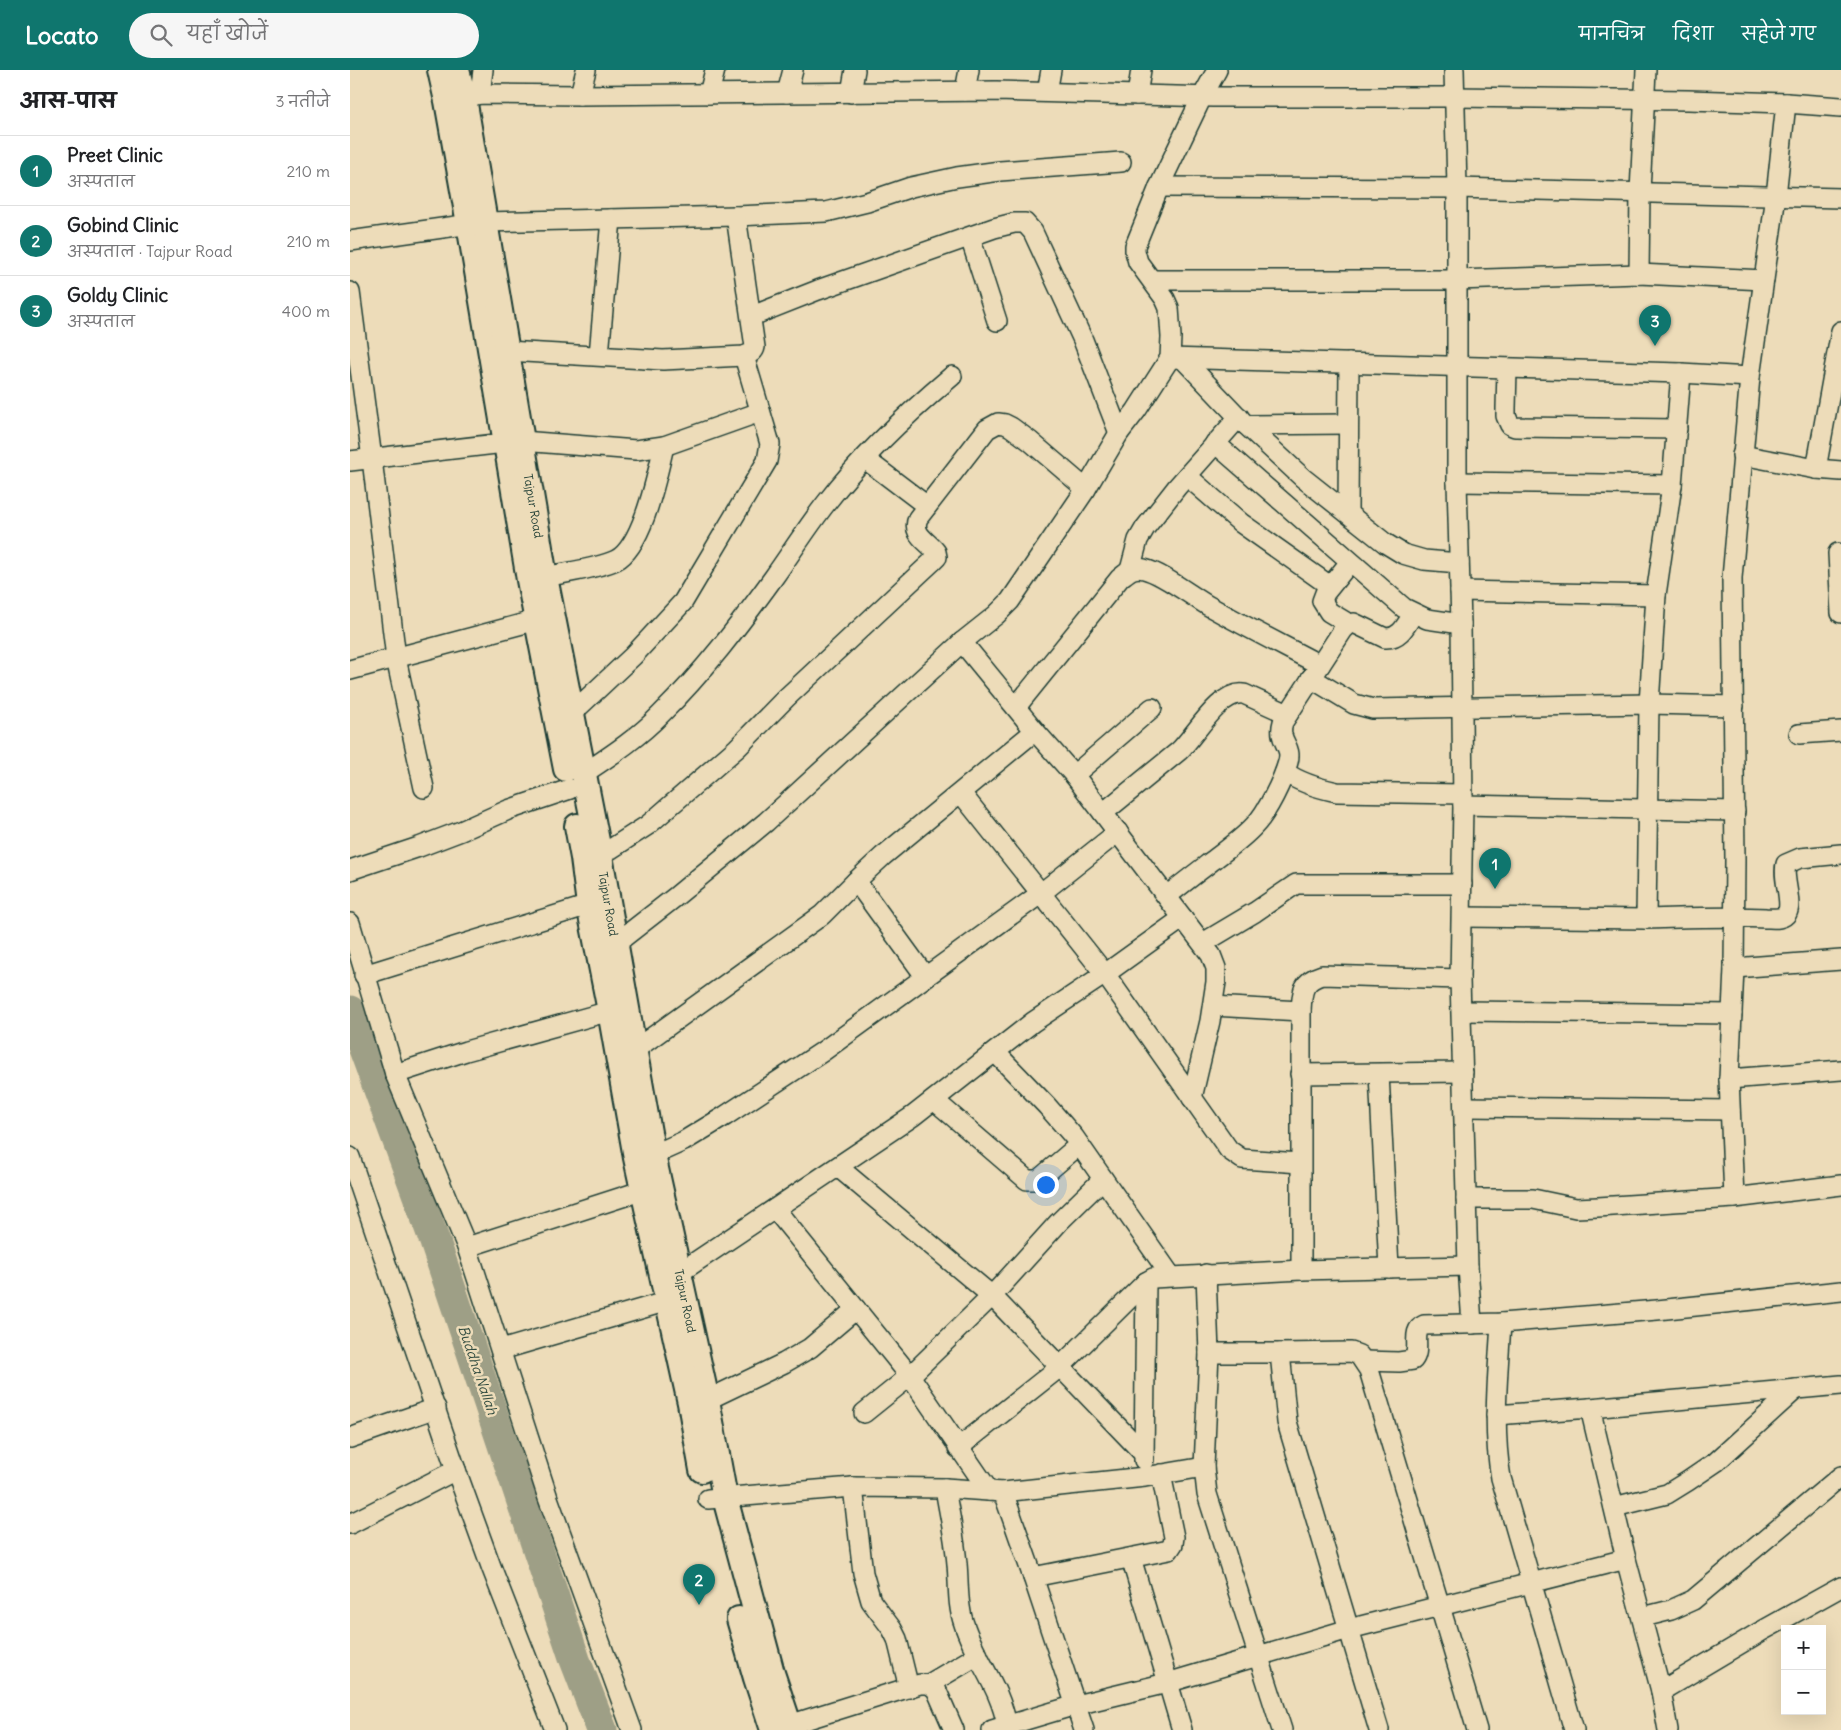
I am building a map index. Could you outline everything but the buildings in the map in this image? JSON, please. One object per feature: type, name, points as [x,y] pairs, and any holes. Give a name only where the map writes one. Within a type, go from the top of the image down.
[{"type":"main road","name":"Tajpur Road","points":[[440,70],[507,350],[513,442],[545,577],[572,713],[576,782],[589,905],[636,1158],[690,1403],[716,1498],[745,1640],[785,1728]]},
{"type":"main road","name":"Tajpur Road","points":[[457,70],[472,96],[477,223],[513,442],[542,655],[576,782],[600,856],[653,1155],[706,1400],[716,1498]]},
{"type":"street","points":[[483,70],[472,96],[965,91],[1202,97],[1454,97],[1644,100],[1786,103],[1841,107]]},
{"type":"street","points":[[580,96],[586,70]]},
{"type":"street","points":[[709,94],[715,70]]},
{"type":"street","points":[[787,93],[793,70]]},
{"type":"street","points":[[851,92],[855,70]]},
{"type":"street","points":[[965,91],[969,70]]},
{"type":"street","points":[[1047,92],[1051,70]]},
{"type":"street","points":[[1137,95],[1141,70]]},
{"type":"street","points":[[1217,70],[1159,187],[1135,246],[1138,262],[1165,299],[1176,359],[1303,478],[1385,543],[1403,554],[1424,560],[1459,563]]},
{"type":"street","points":[[1454,70],[1457,188],[1457,482],[1463,799],[1460,979],[1468,1266],[1472,1324]]},
{"type":"street","points":[[1639,274],[1640,192],[1646,70]]},
{"type":"street","points":[[1734,1198],[1729,1079],[1734,968],[1735,811],[1732,578],[1750,377],[1776,196],[1786,103]]},
{"type":"street","points":[[350,241],[477,223],[826,212],[866,202],[911,187],[957,177],[1000,171],[1121,162]]},
{"type":"street","points":[[1159,187],[1457,188],[1841,198]]},
{"type":"street","points":[[507,350],[664,360],[744,356],[754,351],[756,347],[752,316],[736,216]]},
{"type":"street","points":[[599,355],[611,219]]},
{"type":"street","points":[[752,316],[818,290],[970,237],[1021,222],[1029,226],[1033,232],[1083,340],[1119,433]]},
{"type":"street","points":[[970,237],[997,321]]},
{"type":"street","points":[[1152,280],[1457,280],[1639,274],[1764,280]]},
{"type":"street","points":[[350,292],[396,658],[424,788]]},
{"type":"street","points":[[1816,469],[1841,331]]},
{"type":"street","points":[[572,713],[639,650],[683,602],[767,461],[770,444],[744,356]]},
{"type":"street","points":[[615,944],[766,822],[962,642],[984,626],[1010,601],[1086,490],[1119,433],[1176,359]]},
{"type":"street","points":[[1176,359],[1681,373],[1750,377]]},
{"type":"street","points":[[1348,513],[1349,364]]},
{"type":"street","points":[[1507,368],[1506,416],[1510,425],[1515,427],[1677,429]]},
{"type":"street","points":[[1646,919],[1649,704],[1656,595],[1672,484],[1681,373]]},
{"type":"street","points":[[350,870],[419,847],[576,782],[633,740],[661,715],[691,682],[767,586],[827,502],[908,414],[952,376]]},
{"type":"street","points":[[350,461],[513,442],[636,450],[664,446],[760,412]]},
{"type":"street","points":[[1130,570],[1138,540],[1145,528],[1215,444],[1242,421],[1348,424]]},
{"type":"street","points":[[600,856],[648,825],[737,748],[786,698],[934,561],[937,557],[936,552],[918,534],[916,529],[918,518],[987,429],[998,423],[1005,424],[1030,441],[1086,490]]},
{"type":"street","points":[[1215,444],[1389,596],[1413,614],[1427,619],[1461,624]]},
{"type":"street","points":[[545,577],[606,564],[618,558],[629,548],[644,522],[664,446]]},
{"type":"street","points":[[1742,455],[1816,469],[1841,471]]},
{"type":"street","points":[[865,459],[927,506]]},
{"type":"street","points":[[1187,476],[1241,523],[1330,586]]},
{"type":"street","points":[[1457,482],[1672,484]]},
{"type":"street","points":[[1838,553],[1841,613]]},
{"type":"street","points":[[1350,562],[1323,596],[1322,601],[1329,612],[1349,624],[1361,625],[1385,638],[1394,637],[1403,630],[1413,614]]},
{"type":"street","points":[[1016,707],[1120,578],[1135,568],[1144,569],[1157,575],[1208,606],[1315,672],[1354,704],[1366,709],[1649,704],[1734,706]]},
{"type":"street","points":[[1460,592],[1656,595]]},
{"type":"street","points":[[350,670],[537,620]]},
{"type":"street","points":[[1167,896],[1240,839],[1255,825],[1267,809],[1285,772],[1289,756],[1281,729],[1288,714],[1315,672],[1349,624]]},
{"type":"street","points":[[962,642],[1074,775],[1211,955],[1216,968],[1213,1006],[1192,1098]]},
{"type":"street","points":[[1103,813],[1190,741],[1207,718],[1228,697],[1240,693],[1244,694],[1288,714]]},
{"type":"street","points":[[1074,775],[1152,708]]},
{"type":"street","points":[[634,1051],[822,915],[884,856],[1035,731]]},
{"type":"street","points":[[1799,734],[1841,731]]},
{"type":"street","points":[[1285,772],[1300,781],[1321,789],[1337,792],[1735,811]]},
{"type":"street","points":[[961,793],[1105,974],[1229,1150],[1242,1159],[1300,1163]]},
{"type":"street","points":[[653,1155],[684,1141],[822,1052],[1040,894],[1118,832]]},
{"type":"street","points":[[1462,917],[1646,919],[1784,917],[1788,906],[1786,864],[1800,858],[1841,854]]},
{"type":"street","points":[[856,881],[925,976]]},
{"type":"street","points":[[1203,943],[1296,884],[1462,884]]},
{"type":"street","points":[[364,975],[589,905]]},
{"type":"street","points":[[679,1273],[913,1116],[1033,1022],[1105,974],[1183,918]]},
{"type":"street","points":[[350,923],[395,1074],[467,1247],[548,1498],[632,1730]]},
{"type":"street","points":[[1734,968],[1841,960]]},
{"type":"street","points":[[1301,1270],[1300,1011],[1305,985],[1313,978],[1322,975],[1460,979]]},
{"type":"street","points":[[1213,1006],[1300,1011]]},
{"type":"street","points":[[395,1074],[466,1051],[610,1010]]},
{"type":"street","points":[[1462,1011],[1732,1014]]},
{"type":"street","points":[[995,1052],[1048,1106],[1079,1145],[1171,1276]]},
{"type":"street","points":[[1729,1079],[1841,1070]]},
{"type":"street","points":[[1300,1074],[1463,1072]]},
{"type":"street","points":[[1379,1074],[1388,1268]]},
{"type":"street","points":[[934,1100],[1027,1180],[1038,1180],[1079,1145]]},
{"type":"street","points":[[1465,1107],[1730,1110]]},
{"type":"street","points":[[350,1157],[355,1190],[436,1408],[492,1569],[555,1730]]},
{"type":"street","points":[[838,1166],[992,1296],[1144,1454],[1173,1529],[1173,1544],[1169,1550],[1034,1577]]},
{"type":"street","points":[[864,1413],[910,1376],[992,1296],[1059,1222],[1102,1179]]},
{"type":"street","points":[[1466,1200],[1533,1199],[1576,1208],[1734,1198],[1841,1186]]},
{"type":"street","points":[[467,1247],[644,1190]]},
{"type":"street","points":[[775,1209],[910,1376],[958,1448],[996,1491],[1034,1577],[1084,1730]]},
{"type":"street","points":[[958,1448],[1060,1367],[1146,1282],[1153,1278],[1301,1270],[1468,1266]]},
{"type":"street","points":[[1206,1274],[1209,1353],[1204,1467],[1207,1494],[1282,1730]]},
{"type":"street","points":[[1144,1454],[1146,1282]]},
{"type":"street","points":[[1364,1361],[1410,1362],[1416,1357],[1416,1332],[1420,1326],[1428,1324],[1501,1323],[1657,1310],[1841,1291]]},
{"type":"street","points":[[501,1350],[668,1301]]},
{"type":"street","points":[[706,1400],[784,1363],[810,1348],[856,1309]]},
{"type":"street","points":[[1501,1323],[1496,1451],[1511,1518],[1532,1583],[1574,1730]]},
{"type":"street","points":[[1209,1353],[1351,1352],[1358,1355],[1364,1361],[1369,1370],[1477,1730]]},
{"type":"street","points":[[1280,1353],[1287,1422],[1379,1730]]},
{"type":"street","points":[[1496,1415],[1841,1385]]},
{"type":"street","points":[[1614,1507],[1667,1494],[1709,1467],[1796,1389]]},
{"type":"street","points":[[350,1438],[436,1408]]},
{"type":"street","points":[[1590,1408],[1626,1559],[1643,1617],[1661,1691],[1668,1730]]},
{"type":"street","points":[[716,1498],[853,1487],[945,1488],[996,1491],[1153,1476],[1204,1467]]},
{"type":"street","points":[[350,1524],[456,1470]]},
{"type":"street","points":[[1643,1617],[1671,1610],[1693,1600],[1841,1476]]},
{"type":"street","points":[[853,1487],[863,1573],[871,1601],[897,1639],[909,1688]]},
{"type":"street","points":[[945,1488],[957,1562],[961,1612],[968,1638],[1001,1699],[1000,1728],[1076,1705],[1167,1683],[1349,1628],[1626,1559]]},
{"type":"street","points":[[1131,1558],[1182,1730]]},
{"type":"street","points":[[1661,1691],[1760,1632],[1841,1587]]},
{"type":"street","points":[[785,1728],[909,1688],[929,1684],[978,1655]]},
{"type":"street","points":[[929,1684],[936,1689],[954,1730]]},
{"type":"waterway","name":"Buddha Nallah","points":[[350,1011],[435,1242],[575,1660],[602,1730]]},
{"type":"place","name":"Goldy Clinic","points":[[1655,346]]},
{"type":"place","name":"Preet Clinic","points":[[1495,889]]},
{"type":"place","name":"Gobind Clinic","points":[[699,1605]]}]
